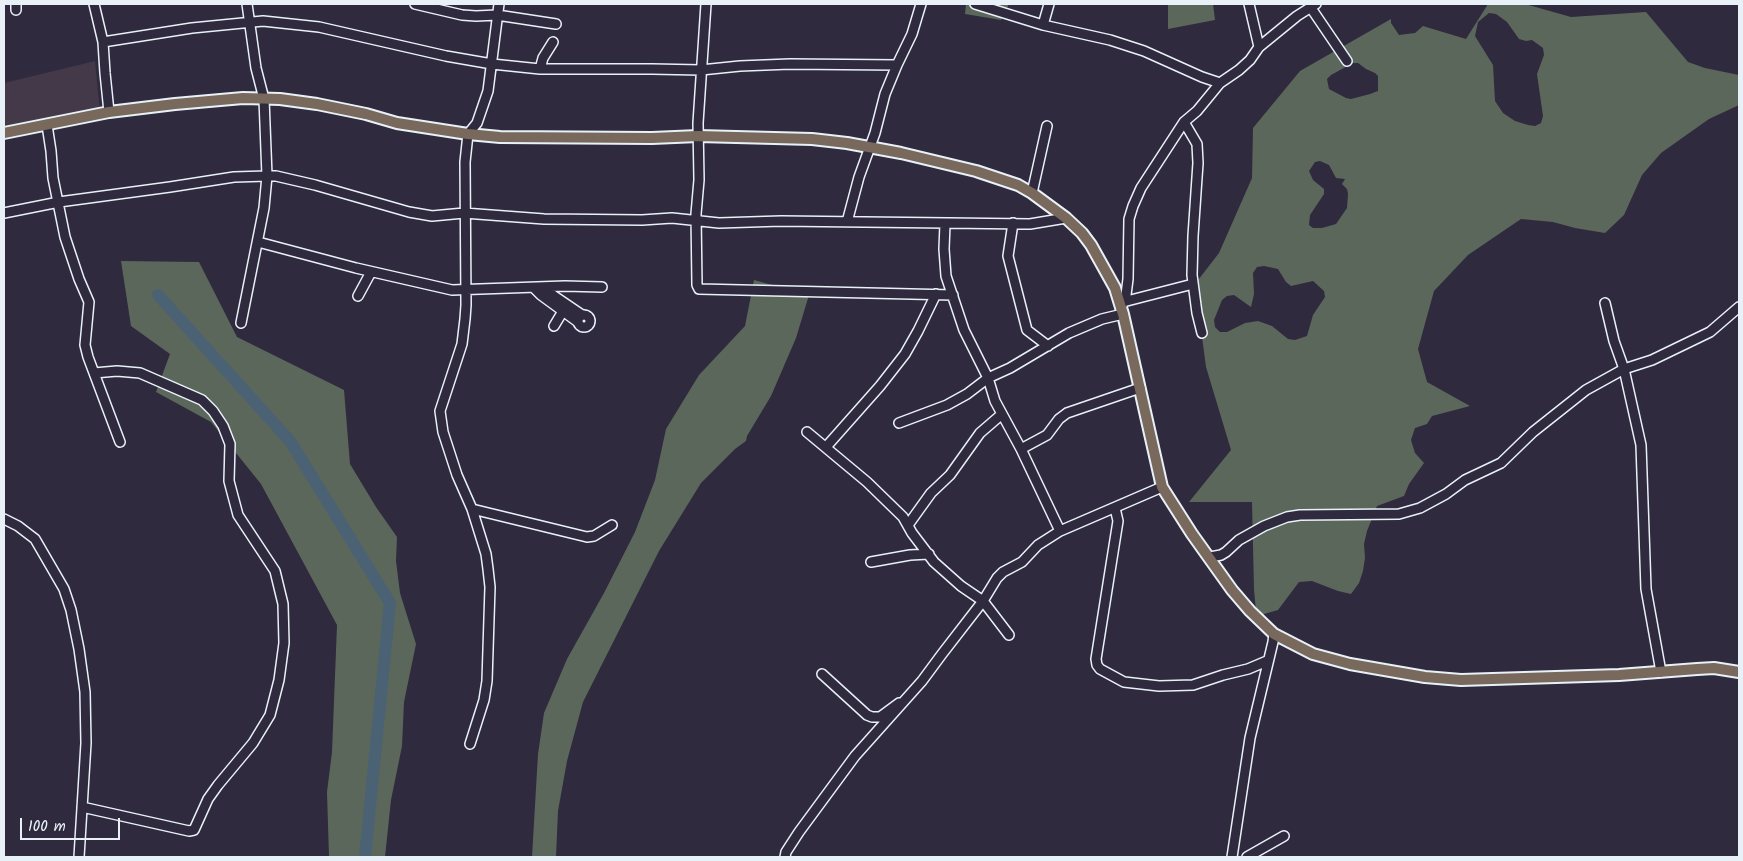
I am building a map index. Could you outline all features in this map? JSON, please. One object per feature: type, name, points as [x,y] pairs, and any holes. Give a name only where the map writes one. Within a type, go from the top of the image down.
[{"type":"main road","points":[[4,133],[109,112],[194,102],[264,99],[317,104],[366,114],[397,123],[500,137],[600,138],[698,136],[812,139],[847,143],[976,171],[1018,185],[1032,193],[1066,218],[1082,233],[1097,254],[1115,288],[1122,308],[1162,487],[1192,534],[1241,601],[1274,634],[1298,647],[1350,664],[1425,677],[1461,680],[1714,668],[1739,672]]},
{"type":"street","points":[[94,4],[103,42],[109,112]]},
{"type":"street","points":[[241,323],[258,242],[267,176],[264,99],[259,85],[247,4]]},
{"type":"street","points":[[415,4],[462,15],[497,15],[556,24]]},
{"type":"street","points":[[470,744],[484,700],[487,682],[490,587],[486,554],[472,509],[457,475],[443,432],[440,412],[462,344],[466,305],[464,214],[465,162],[468,134],[477,123],[488,91],[499,4]]},
{"type":"street","points":[[706,4],[701,70],[698,136],[699,180],[696,214],[697,285],[699,289],[953,295]]},
{"type":"street","points":[[848,222],[859,177],[870,148],[885,94],[912,34],[921,4]]},
{"type":"street","points":[[975,4],[1043,25],[1119,43],[1144,51],[1220,83]]},
{"type":"street","points":[[1043,25],[1049,4]]},
{"type":"street","points":[[1249,4],[1259,46]]},
{"type":"street","points":[[1122,308],[1128,279],[1129,219],[1133,206],[1141,188],[1184,122],[1197,111],[1220,83],[1250,60],[1259,46],[1314,6],[1347,61]]},
{"type":"street","points":[[103,42],[249,22],[299,24],[319,27],[446,56],[492,64],[540,69],[701,70],[790,64],[897,65]]},
{"type":"street","points":[[540,69],[543,58],[553,42]]},
{"type":"street","points":[[1184,122],[1197,144],[1198,163],[1193,236],[1193,284],[1202,333]]},
{"type":"street","points":[[47,125],[53,178],[68,248],[90,302],[85,345],[120,442]]},
{"type":"street","points":[[1032,193],[1046,126]]},
{"type":"street","points":[[4,213],[59,202],[234,177],[276,176],[409,212],[432,216],[464,214],[544,219],[642,220],[672,218],[719,223],[781,221],[945,224],[1030,224],[1066,218]]},
{"type":"street","points":[[1013,223],[1008,256],[1027,330],[1048,346]]},
{"type":"street","points":[[945,224],[946,276],[964,330],[988,378],[995,401],[1021,449],[1060,531]]},
{"type":"street","points":[[258,242],[371,272],[452,290],[602,287]]},
{"type":"street","points":[[358,296],[371,272]]},
{"type":"street","points":[[899,423],[948,405],[967,394],[988,378],[1010,368],[1069,333],[1122,308],[1193,284]]},
{"type":"street","points":[[534,288],[541,296],[563,311],[580,318],[544,287]]},
{"type":"street","points":[[826,447],[905,354],[936,294]]},
{"type":"street","points":[[1605,303],[1642,445],[1646,589],[1661,672]]},
{"type":"street","points":[[1210,557],[1221,555],[1239,540],[1264,526],[1288,517],[1300,515],[1399,514],[1420,508],[1446,494],[1465,480],[1501,463],[1533,432],[1586,390],[1624,370],[1652,360],[1710,332],[1739,307]]},
{"type":"street","points":[[554,326],[563,311]]},
{"type":"street","points":[[82,807],[180,830],[194,830],[208,799],[253,743],[270,715],[279,680],[284,643],[283,604],[276,571],[238,515],[228,481],[230,444],[223,426],[213,411],[202,400],[140,373],[117,371],[94,373]]},
{"type":"street","points":[[1021,449],[1047,435],[1059,419],[1067,413],[1140,388]]},
{"type":"street","points":[[908,525],[931,494],[950,475],[980,433],[1002,414]]},
{"type":"street","points":[[807,432],[903,517],[912,533],[944,573],[983,601],[1009,635]]},
{"type":"street","points":[[788,855],[855,756],[913,692],[1003,572],[1022,562],[1038,545],[1060,531],[1162,487]]},
{"type":"street","points":[[1116,508],[1118,522],[1096,659],[1100,669],[1124,682],[1159,686],[1187,685],[1248,669],[1267,661]]},
{"type":"street","points":[[472,509],[587,537],[594,536],[612,525]]},
{"type":"street","points":[[4,519],[18,526],[35,539],[64,589],[80,649],[85,692],[86,743],[80,857]]},
{"type":"street","points":[[871,562],[910,555],[929,554]]},
{"type":"street","points":[[1232,857],[1250,738],[1274,634]]},
{"type":"street","points":[[822,674],[866,715],[876,718],[913,692]]},
{"type":"street","points":[[1247,857],[1284,836]]},
{"type":"shaded area","points":[[95,61],[100,112],[4,128],[4,83]]},
{"type":"green space","points":[[966,4],[1009,4],[1001,20],[965,14]]},
{"type":"green space","points":[[1168,4],[1213,4],[1215,20],[1168,29]]},
{"type":"green space","points":[[1488,4],[1525,4],[1571,17],[1646,12],[1688,62],[1705,68],[1739,75],[1739,105],[1709,119],[1661,153],[1642,175],[1624,215],[1605,233],[1553,222],[1521,219],[1468,255],[1434,291],[1418,349],[1427,382],[1470,406],[1432,416],[1427,424],[1415,428],[1411,440],[1415,453],[1424,463],[1409,484],[1404,496],[1377,506],[1364,544],[1365,558],[1363,571],[1359,583],[1351,594],[1312,581],[1299,582],[1278,610],[1264,614],[1257,621],[1254,590],[1252,502],[1189,502],[1231,450],[1206,367],[1195,284],[1219,253],[1252,178],[1253,128],[1300,71],[1391,19],[1391,23],[1399,35],[1415,33],[1423,26],[1466,39]],"holes":[[[1489,13],[1496,14],[1507,22],[1519,39],[1532,40],[1543,48],[1544,55],[1537,74],[1543,116],[1541,123],[1535,126],[1515,121],[1503,113],[1495,101],[1493,65],[1475,36],[1478,22]],[[1353,63],[1358,63],[1378,76],[1378,91],[1351,99],[1346,98],[1329,89],[1327,79]],[[1320,161],[1329,165],[1336,178],[1345,179],[1342,184],[1347,189],[1348,194],[1347,208],[1336,224],[1322,228],[1313,228],[1309,225],[1310,215],[1324,194],[1324,189],[1313,180],[1309,171],[1315,162]],[[1264,266],[1278,269],[1286,282],[1291,286],[1313,281],[1324,291],[1325,297],[1313,315],[1307,336],[1295,340],[1288,339],[1272,326],[1258,321],[1245,323],[1227,332],[1220,332],[1215,327],[1214,320],[1222,300],[1227,296],[1234,295],[1251,307],[1254,294],[1253,273],[1257,267]]]},
{"type":"green space","points":[[121,261],[199,262],[237,337],[344,390],[350,464],[397,537],[396,561],[400,593],[416,644],[404,702],[402,746],[391,800],[385,857],[329,857],[327,792],[332,752],[337,625],[261,484],[211,422],[156,392],[170,354],[131,326]]},
{"type":"green space","points":[[754,280],[809,295],[796,338],[771,396],[747,436],[746,441],[735,449],[701,483],[659,551],[583,702],[567,761],[558,811],[556,857],[532,857],[538,754],[544,713],[567,659],[635,532],[655,480],[666,429],[699,375],[745,326]]},
{"type":"waterway","points":[[158,295],[290,441],[390,603],[365,857]]}]
